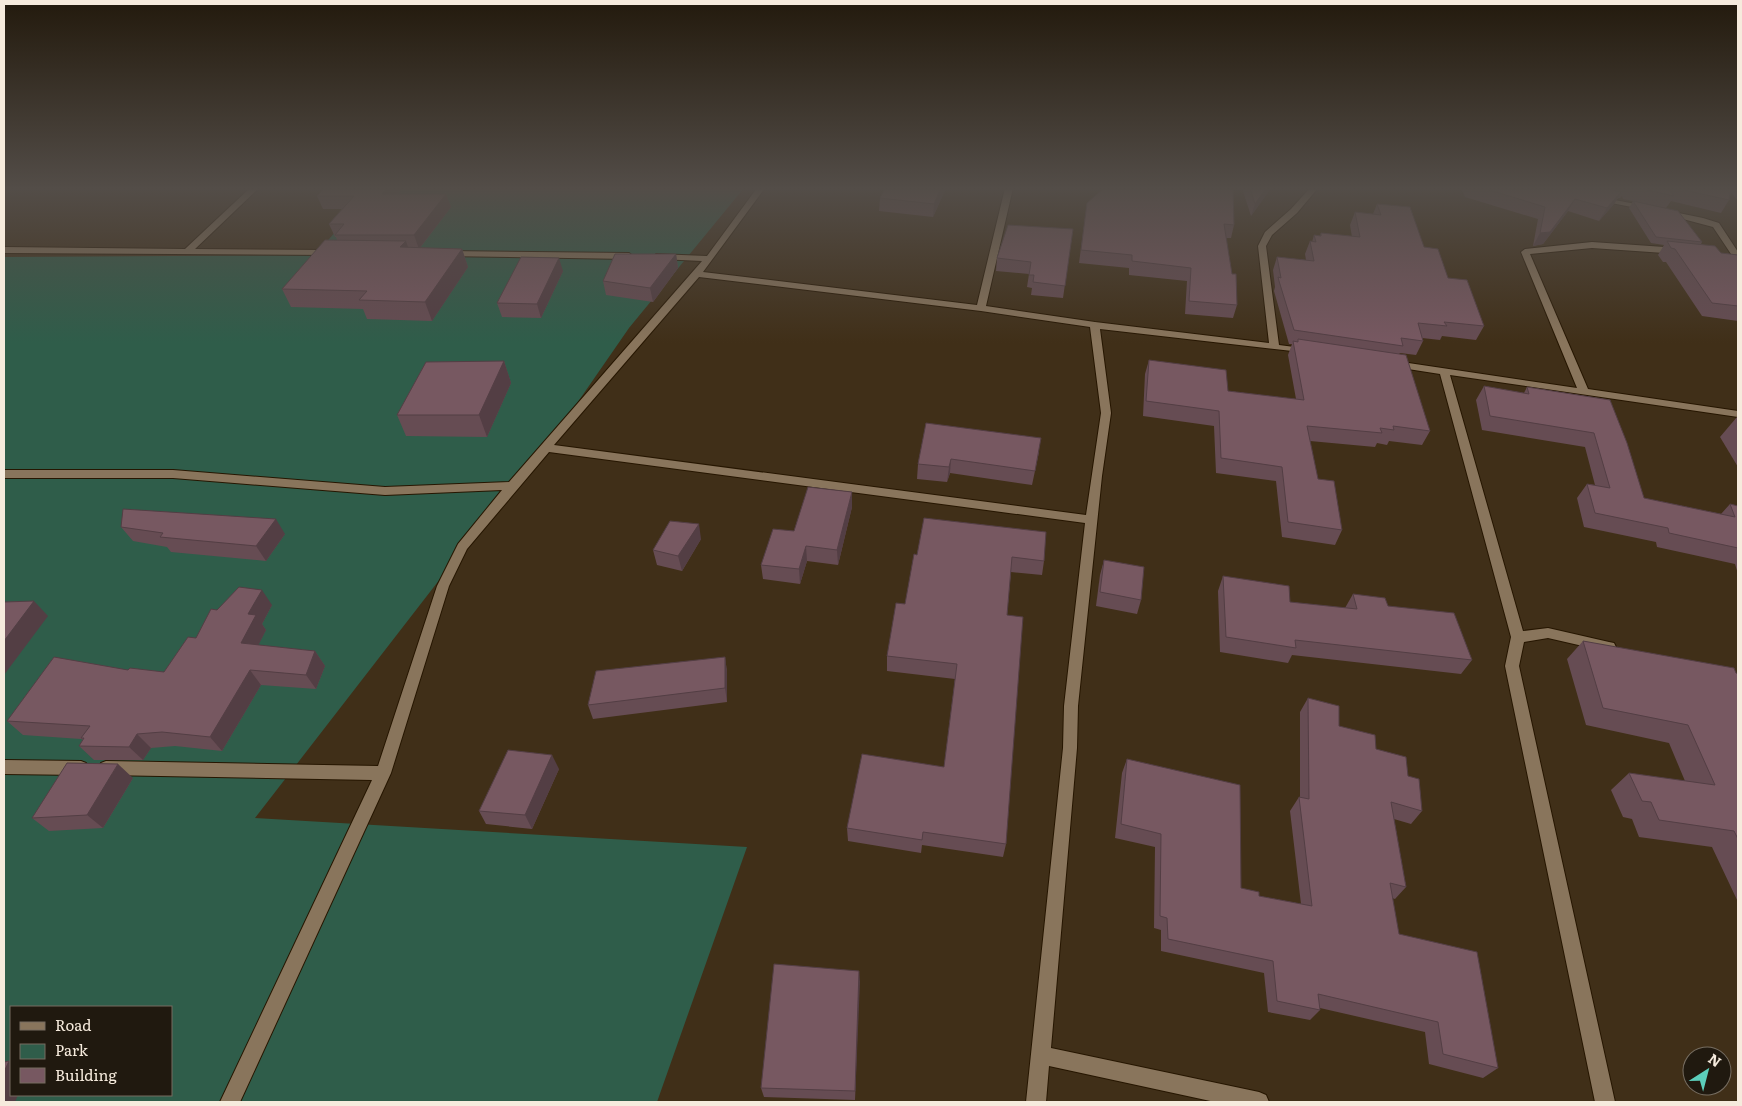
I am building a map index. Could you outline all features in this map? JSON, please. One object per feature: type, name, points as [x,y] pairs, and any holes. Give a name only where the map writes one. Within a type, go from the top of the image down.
[{"type":"street","points":[[189,250],[200,240]]},
{"type":"street","points":[[230,1102],[383,773],[443,586],[462,547],[512,486],[709,260],[724,240]]},
{"type":"street","points":[[980,308],[997,240]]},
{"type":"street","points":[[1265,240],[1262,246],[1274,346]]},
{"type":"street","points":[[1726,240],[1738,258],[1729,256]]},
{"type":"street","points":[[1584,392],[1525,252],[1592,245],[1690,252]]},
{"type":"street","points":[[4,250],[189,250],[336,253]]},
{"type":"street","points":[[434,254],[644,256],[709,260]]},
{"type":"street","points":[[697,274],[980,308],[1095,325],[1312,352]]},
{"type":"street","points":[[1036,1102],[1070,748],[1071,706],[1096,476],[1106,413],[1095,325]]},
{"type":"street","points":[[1388,363],[1738,414]]},
{"type":"street","points":[[1444,371],[1518,637],[1512,666],[1605,1102]]},
{"type":"street","points":[[546,448],[1092,520]]},
{"type":"street","points":[[4,474],[173,474],[385,491],[512,486]]},
{"type":"street","points":[[1518,637],[1548,633],[1624,650]]},
{"type":"street","points":[[4,767],[383,773]]},
{"type":"street","points":[[1041,1055],[1259,1102]]},
{"type":"green space","points":[[329,240],[702,240],[629,328],[546,448],[512,486],[255,818],[747,847],[657,1102],[4,1102],[4,257],[315,255]]},
{"type":"building","points":[[325,240],[406,241],[400,247],[462,249],[425,302],[359,300],[367,291],[282,289]]},
{"type":"building","points":[[1003,240],[1072,240],[1065,286],[1033,282],[1034,275],[1029,275],[1031,262],[997,258]]},
{"type":"building","points":[[1082,240],[1226,240],[1232,274],[1236,274],[1237,305],[1189,301],[1191,268],[1132,261],[1132,255],[1081,250]]},
{"type":"building","points":[[1315,240],[1421,240],[1424,247],[1438,249],[1448,278],[1467,280],[1484,326],[1444,322],[1447,326],[1418,323],[1423,341],[1401,338],[1403,346],[1294,330],[1278,277],[1281,278],[1277,257],[1314,261],[1310,241],[1316,242]]},
{"type":"building","points":[[1680,240],[1700,240],[1702,242]]},
{"type":"building","points":[[1667,241],[1715,246],[1721,253],[1738,255],[1738,306],[1712,303],[1675,249],[1671,248]]},
{"type":"building","points":[[615,254],[676,254],[650,288],[603,281]]},
{"type":"building","points":[[521,257],[559,258],[537,304],[497,303]]},
{"type":"building","points":[[1298,339],[1406,355],[1430,431],[1393,426],[1394,430],[1380,428],[1382,433],[1307,426],[1318,479],[1334,481],[1342,530],[1288,522],[1282,467],[1221,458],[1219,411],[1146,401],[1149,360],[1226,370],[1228,391],[1304,400],[1293,341],[1298,342]]},
{"type":"building","points":[[504,361],[479,415],[397,415],[426,362]]},
{"type":"building","points":[[1484,386],[1529,394],[1527,387],[1610,400],[1627,443],[1644,498],[1735,517],[1730,504],[1738,506],[1738,548],[1669,533],[1668,528],[1595,513],[1587,484],[1610,488],[1594,433],[1490,416]]},
{"type":"building","points":[[926,423],[1041,438],[1035,471],[951,459],[949,467],[918,464]]},
{"type":"building","points":[[808,487],[852,492],[837,550],[806,546],[799,569],[761,565],[773,529],[794,531]]},
{"type":"building","points":[[123,509],[276,519],[256,546],[160,537],[163,533],[121,527]]},
{"type":"building","points":[[924,518],[1046,532],[1044,561],[1012,557],[1007,615],[1023,617],[1006,844],[923,832],[922,840],[847,828],[862,754],[944,767],[957,664],[887,656],[896,603],[905,604],[914,554],[917,555]]},
{"type":"building","points":[[670,521],[699,524],[678,556],[653,550]]},
{"type":"building","points":[[1104,560],[1144,567],[1141,600],[1100,592]]},
{"type":"building","points":[[1223,576],[1289,586],[1290,602],[1357,609],[1353,594],[1385,598],[1388,606],[1454,613],[1472,660],[1295,640],[1296,648],[1226,637]]},
{"type":"building","points":[[239,587],[262,590],[248,614],[256,615],[241,643],[315,651],[306,675],[250,670],[210,737],[162,732],[137,734],[129,747],[79,746],[84,738],[81,738],[90,726],[7,721],[54,657],[128,670],[130,668],[164,672],[188,637],[196,638],[211,609],[217,610]]},
{"type":"building","points":[[34,601],[4,641],[4,602]]},
{"type":"building","points":[[1583,641],[1734,668],[1738,674],[1738,839],[1734,831],[1659,820],[1651,802],[1642,801],[1629,773],[1715,785],[1688,725],[1603,708]]},
{"type":"building","points":[[725,657],[725,688],[588,705],[596,671]]},
{"type":"building","points":[[1308,698],[1339,706],[1339,726],[1375,735],[1376,749],[1406,757],[1408,776],[1419,779],[1422,811],[1391,802],[1406,887],[1390,883],[1399,934],[1477,952],[1498,1068],[1443,1054],[1438,1022],[1318,994],[1320,1010],[1277,1001],[1273,961],[1168,939],[1167,918],[1160,916],[1161,834],[1121,824],[1127,759],[1240,785],[1241,888],[1259,892],[1259,896],[1312,906],[1299,797],[1309,799]]},
{"type":"building","points":[[508,750],[552,755],[525,815],[479,811]]},
{"type":"building","points":[[67,763],[118,764],[87,815],[32,818]]},
{"type":"building","points":[[774,964],[859,971],[855,1091],[761,1088]]},
{"type":"building","points":[[9,1061],[4,1072],[4,1062]]}]
